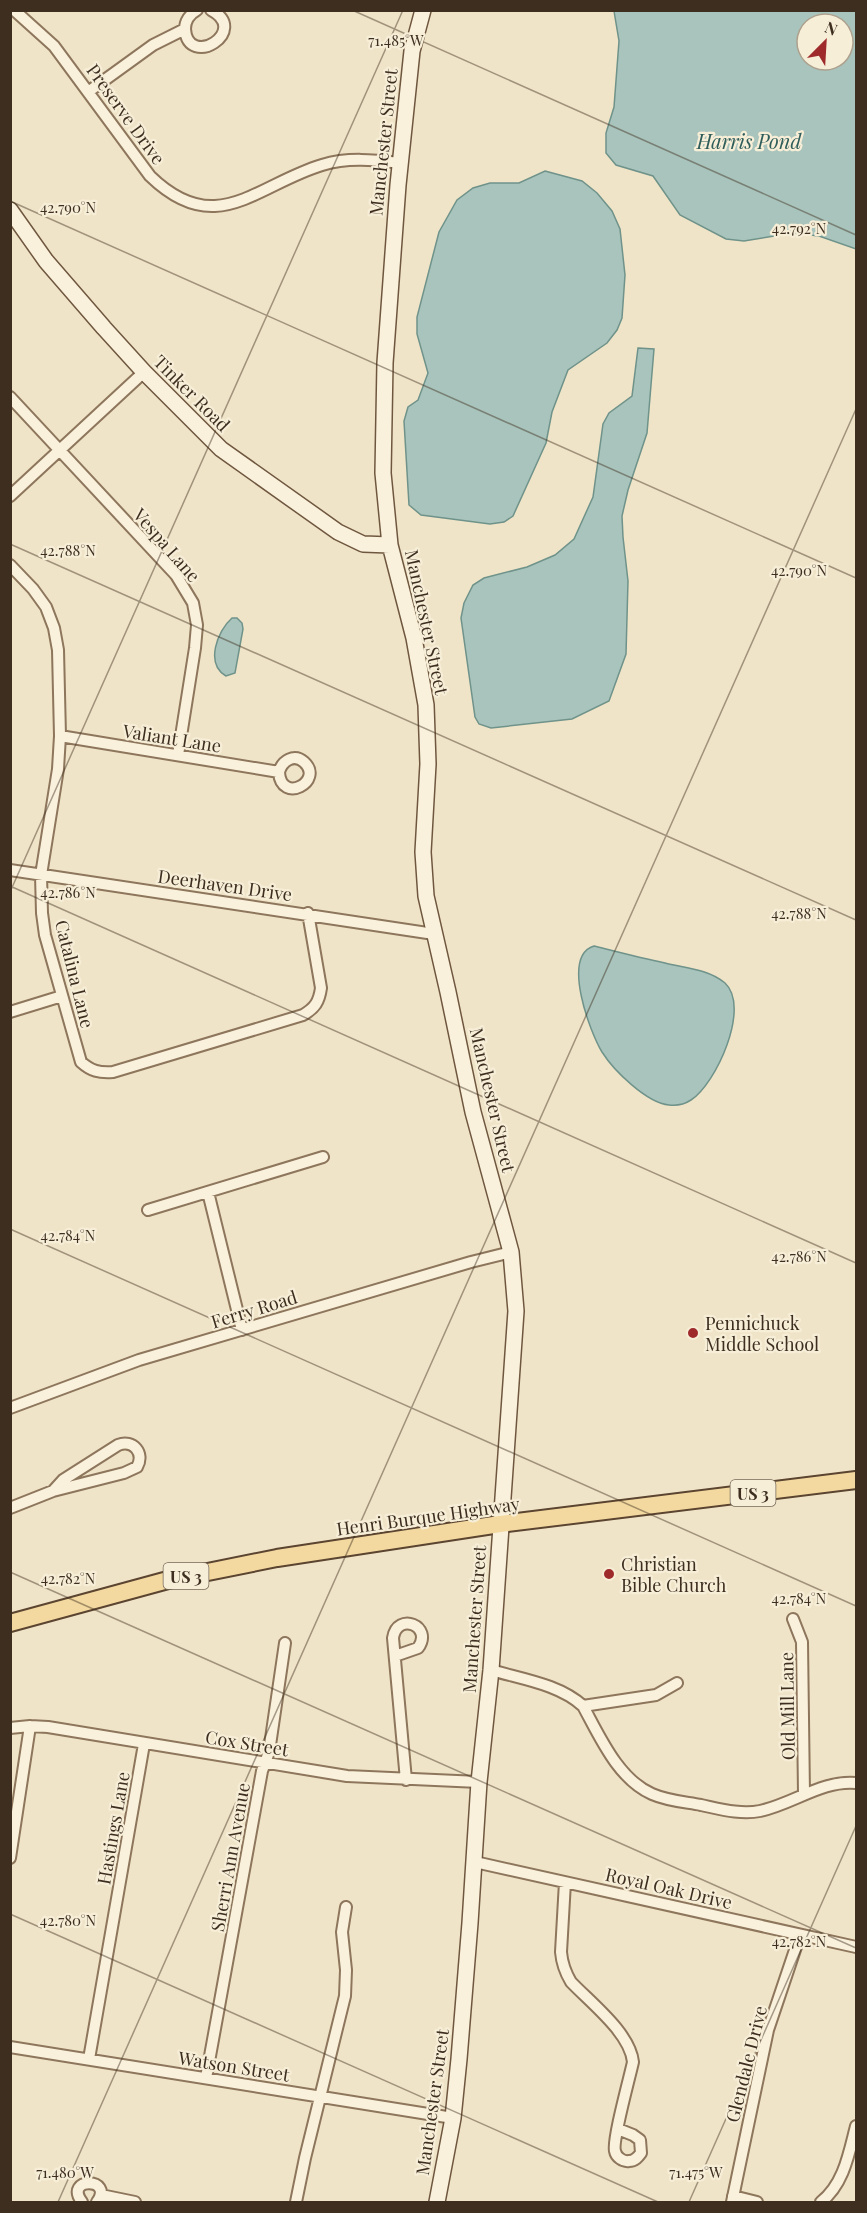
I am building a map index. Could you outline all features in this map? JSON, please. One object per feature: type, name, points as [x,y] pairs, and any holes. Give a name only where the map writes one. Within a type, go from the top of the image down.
[{"type":"main road","name":"Henri Burque Highway","points":[[10,1623],[103,1596],[200,1573],[321,1551],[500,1524],[856,1480]]},
{"type":"street","name":"Preserve Drive","points":[[14,10],[54,46],[150,176],[176,196],[196,204],[218,206],[237,203],[301,173],[338,161],[364,160],[400,163]]},
{"type":"street","points":[[197,10],[188,17],[185,28],[186,35],[195,45],[201,47],[213,45],[219,41],[223,28],[220,17],[211,10]]},
{"type":"street","name":"Manchester Street","points":[[423,10],[412,51],[400,163],[385,363],[383,473],[390,545],[414,638],[426,705],[428,757],[423,868],[426,896],[473,1113],[511,1252],[515,1284],[515,1340],[459,2059],[453,2118],[437,2202]]},
{"type":"street","points":[[88,92],[153,45],[185,28]]},
{"type":"street","name":"Tinker Road","points":[[10,210],[53,270],[144,372],[221,449],[338,532],[363,544],[390,545]]},
{"type":"street","points":[[10,496],[144,372]]},
{"type":"street","name":"Vespa Lane","points":[[10,397],[176,575],[189,593],[193,603],[197,637],[178,755]]},
{"type":"street","name":"Catalina Lane","points":[[10,565],[33,589],[46,607],[54,628],[58,650],[60,736],[58,770],[41,875],[45,935],[81,1062],[90,1070],[101,1073],[124,1070],[303,1015],[313,1009],[319,1000],[321,988],[308,914]]},
{"type":"street","name":"Valiant Lane","points":[[60,736],[279,772]]},
{"type":"street","name":"Deerhaven Drive","points":[[10,870],[434,934]]},
{"type":"street","points":[[10,1012],[62,996]]},
{"type":"street","points":[[148,1210],[323,1157]]},
{"type":"street","points":[[208,1192],[242,1330]]},
{"type":"street","name":"Ferry Road","points":[[10,1408],[139,1360],[511,1252]]},
{"type":"street","points":[[10,1508],[53,1491],[124,1473],[137,1467],[141,1458],[139,1452],[133,1446],[122,1443],[63,1480],[53,1491]]},
{"type":"street","name":"Old Mill Lane","points":[[793,1619],[802,1642],[804,1794]]},
{"type":"street","name":"Sherri Ann Avenue","points":[[206,2078],[262,1771],[269,1752],[285,1643]]},
{"type":"street","points":[[395,1656],[406,1780]]},
{"type":"street","points":[[491,1670],[556,1690],[575,1699],[583,1706],[625,1775],[652,1794],[727,1810],[749,1812],[760,1811],[837,1784],[856,1783]]},
{"type":"street","points":[[583,1706],[656,1695],[676,1683]]},
{"type":"street","points":[[10,1858],[30,1726]]},
{"type":"street","name":"Cox Street","points":[[10,1728],[30,1726],[347,1776],[479,1782]]},
{"type":"street","name":"Hastings Lane","points":[[88,2059],[144,1744]]},
{"type":"street","name":"Royal Oak Drive","points":[[475,1862],[856,1947]]},
{"type":"street","points":[[566,1882],[561,1952],[566,1974],[619,2032],[632,2050],[633,2062],[618,2129]]},
{"type":"street","points":[[296,2202],[304,2158],[345,1996],[346,1970],[342,1932],[346,1907]]},
{"type":"street","name":"Glendale Drive","points":[[732,2199],[768,2030],[801,1935]]},
{"type":"street","name":"Watson Street","points":[[10,2047],[453,2118]]},
{"type":"street","points":[[821,2202],[839,2181],[856,2126]]},
{"type":"street","points":[[82,2202],[78,2192],[86,2183],[97,2186],[99,2199],[135,2202]]},
{"type":"street","points":[[732,2199],[757,2202]]},
{"type":"water","name":"Harris Pond","points":[[614,11],[856,11],[856,249],[819,236],[793,233],[744,241],[726,239],[680,215],[653,176],[616,165],[606,153],[606,133],[614,107],[619,41]]},
{"type":"water","points":[[545,171],[582,181],[597,193],[612,211],[620,229],[625,275],[622,318],[617,330],[607,343],[568,370],[552,412],[546,443],[513,516],[504,522],[490,524],[421,515],[409,505],[404,421],[408,407],[418,400],[428,373],[417,334],[417,317],[439,232],[457,200],[473,188],[490,183],[519,183]]},
{"type":"water","points":[[638,348],[654,349],[647,433],[622,516],[628,581],[626,654],[609,701],[572,719],[491,728],[479,724],[475,717],[461,618],[464,603],[473,585],[484,578],[527,567],[555,555],[574,539],[593,497],[603,424],[609,413],[632,396]]},
{"type":"water","points":[[232,618],[237,618],[242,623],[243,629],[235,673],[226,676],[216,664],[215,656],[218,639]]},
{"type":"water","points":[[594,946],[711,975],[725,983],[732,994],[734,1009],[727,1044],[711,1078],[691,1100],[672,1105],[651,1099],[623,1077],[602,1052],[585,1012],[579,979],[580,964],[584,953]]},
{"type":"place","name":"Pennichuck Middle School","points":[[693,1333]]},
{"type":"place","name":"Christian Bible Church","points":[[609,1574]]}]
